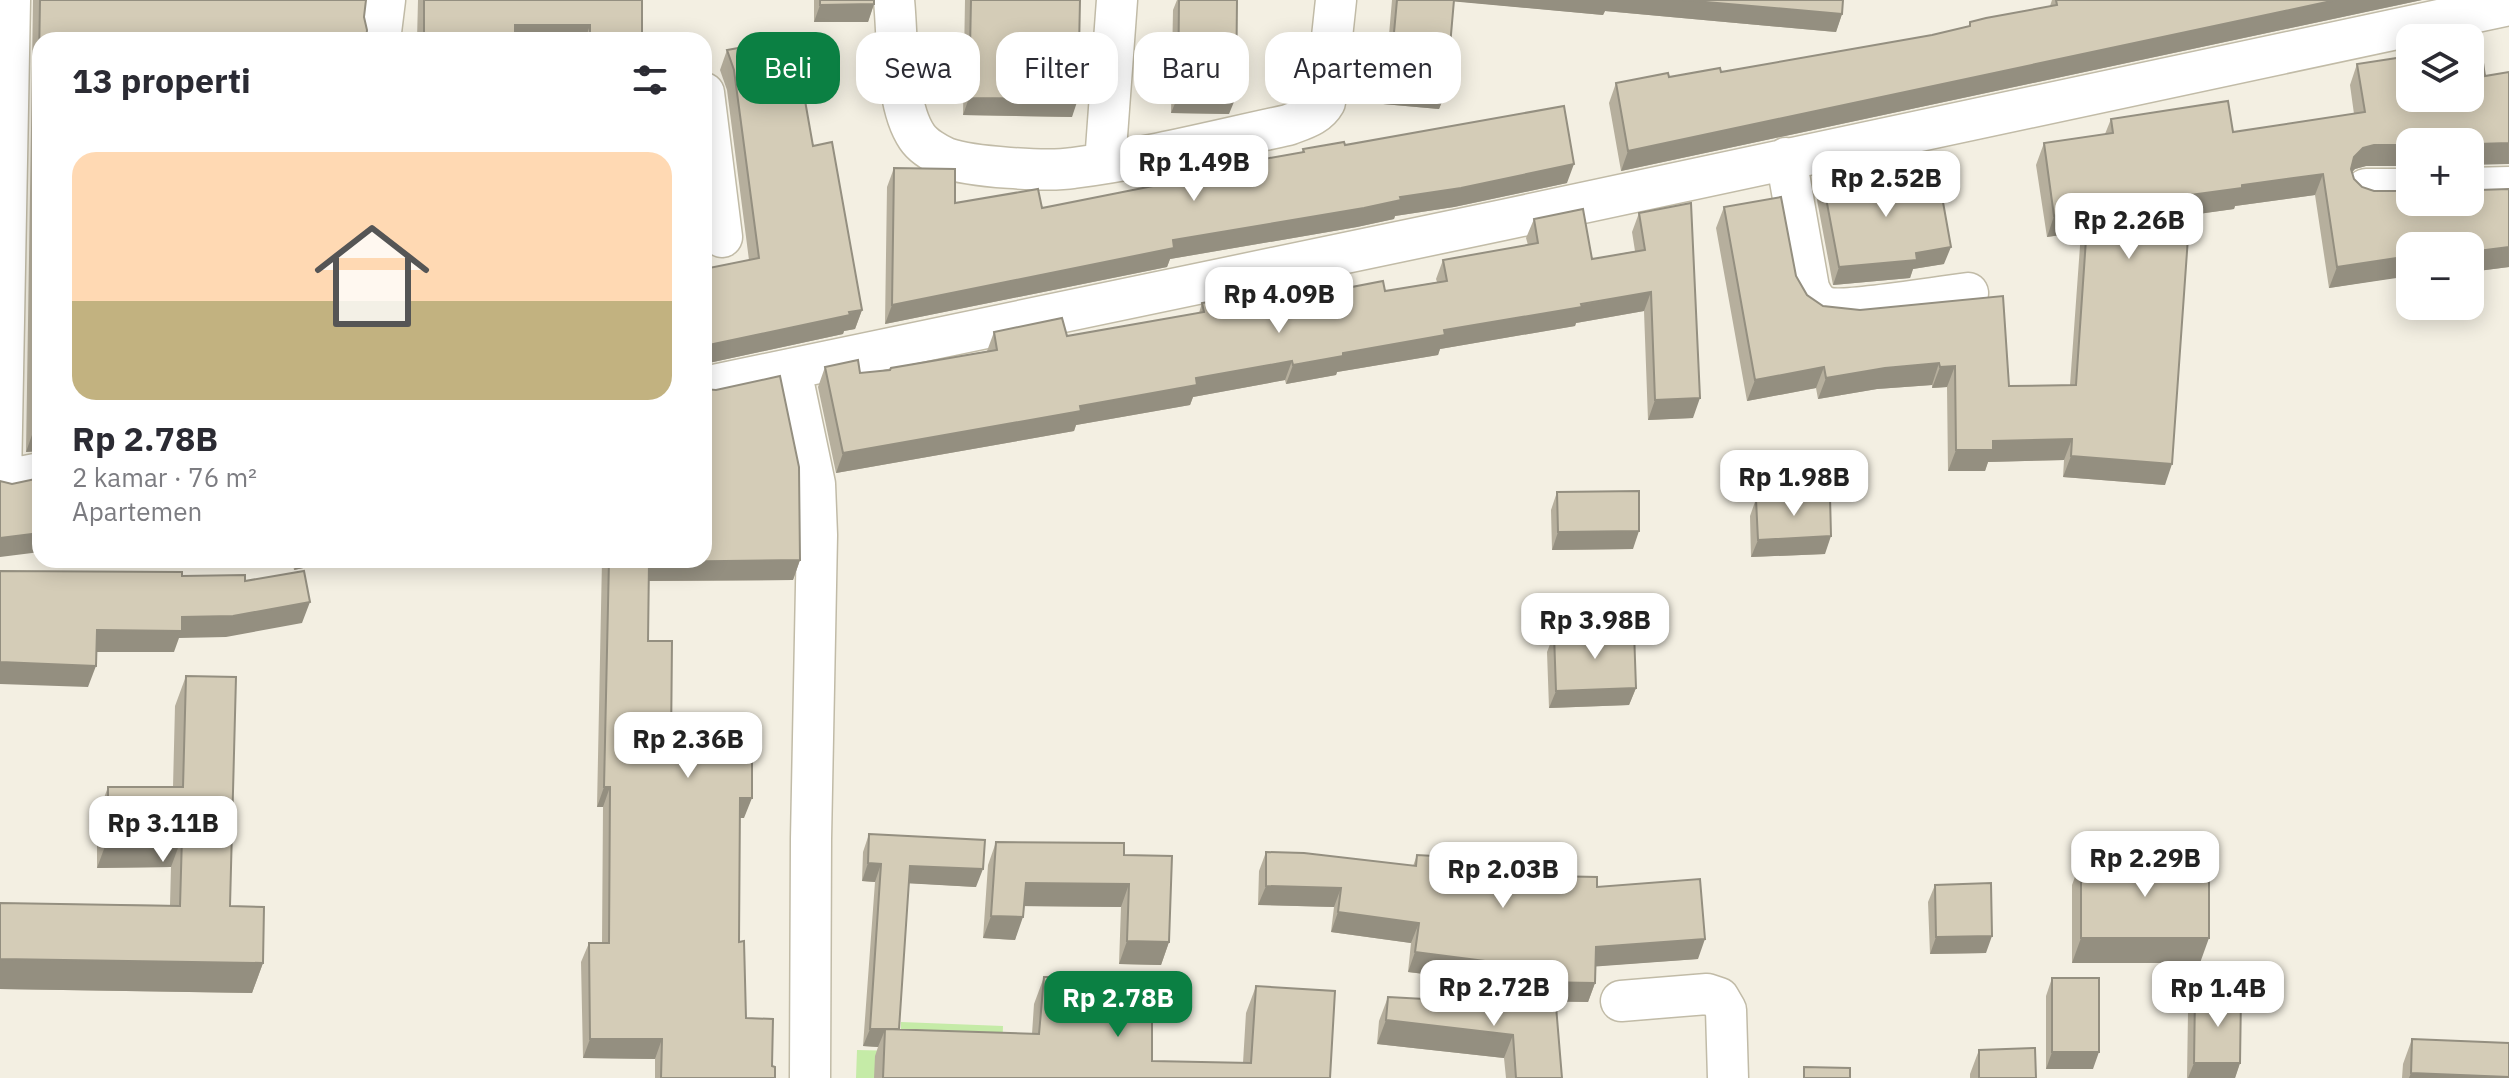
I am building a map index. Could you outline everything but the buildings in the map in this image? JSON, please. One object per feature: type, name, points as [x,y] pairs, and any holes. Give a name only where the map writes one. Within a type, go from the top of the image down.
[{"type":"street","points":[[10,0],[1,481],[32,475]]},
{"type":"street","points":[[381,32],[385,0]]},
{"type":"street","points":[[894,0],[903,96],[909,122],[918,140],[948,159],[1022,169],[1070,169],[1105,163],[1288,125],[1320,110],[1328,87],[1336,0]]},
{"type":"street","points":[[1105,163],[1117,0]]},
{"type":"street","points":[[712,385],[2509,5]]},
{"type":"street","points":[[712,157],[722,237]]},
{"type":"street","points":[[1786,158],[1809,288],[1815,301],[1825,307],[1847,307],[1968,293]]},
{"type":"street","points":[[2484,188],[2509,187]]},
{"type":"street","points":[[2366,189],[2396,189]]},
{"type":"street","points":[[791,370],[815,484],[817,535],[810,1078]]},
{"type":"street","points":[[1621,1001],[1707,994],[1719,998],[1726,1010],[1728,1078]]},
{"type":"green space","points":[[901,1022],[1003,1026],[1001,1078],[856,1078],[857,1050],[900,1051]]}]
